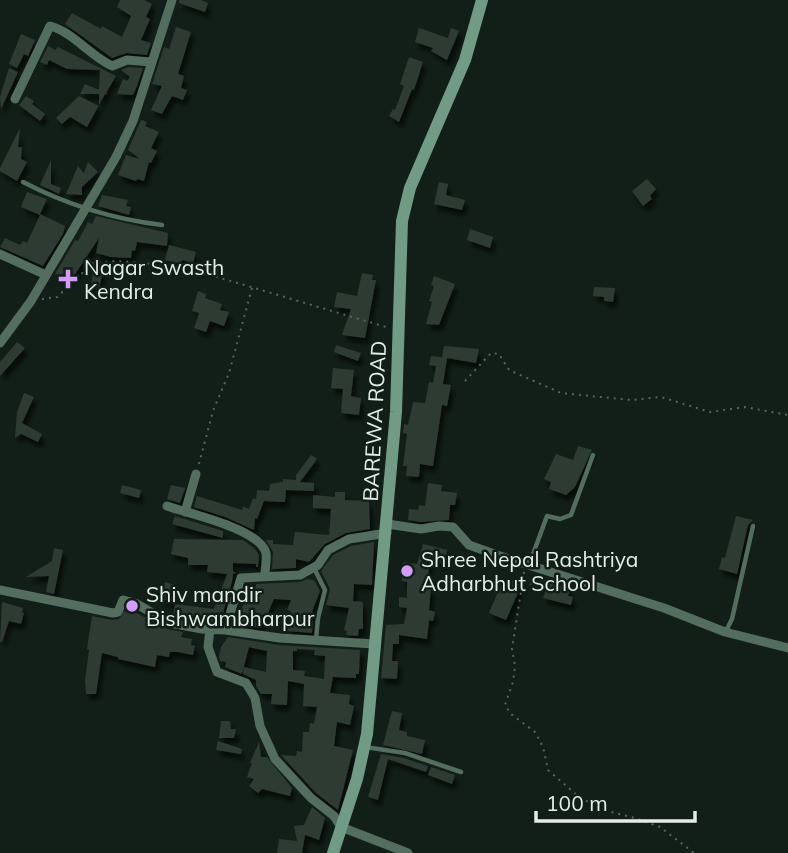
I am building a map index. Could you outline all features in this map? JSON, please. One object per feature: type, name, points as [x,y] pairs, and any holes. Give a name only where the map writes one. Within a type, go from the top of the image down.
[{"type":"main road","name":"BAREWA ROAD","points":[[333,853],[357,779],[364,747],[396,412],[402,221],[410,188],[465,60],[482,0]]},
{"type":"street","points":[[0,343],[31,301],[116,157],[133,121],[172,0]]},
{"type":"street","points":[[15,99],[50,26],[67,35],[99,60],[112,65],[127,60],[152,62]]},
{"type":"street","points":[[0,254],[46,275]]},
{"type":"street","points":[[185,512],[197,474]]},
{"type":"street","points":[[167,506],[240,530],[254,538],[266,554],[265,575]]},
{"type":"street","points":[[225,630],[241,578],[300,575],[318,565],[328,550],[338,544],[387,528],[421,529],[439,526],[453,527],[469,545],[529,566],[664,608],[725,632],[788,648]]},
{"type":"street","points":[[0,590],[113,613],[118,612],[123,600],[135,603],[170,623],[210,629],[280,638],[374,644]]},
{"type":"street","points":[[210,629],[208,648],[217,672],[246,683],[255,698],[260,726],[275,759],[311,798],[334,816],[341,827],[408,853]]},
{"type":"lane","points":[[23,183],[62,201],[112,218],[162,225]]},
{"type":"lane","points":[[529,566],[547,516],[560,519],[571,516],[593,455]]},
{"type":"lane","points":[[725,632],[729,630],[732,619],[753,526]]},
{"type":"lane","points":[[314,568],[326,590],[318,618],[316,639]]},
{"type":"lane","points":[[364,747],[405,753],[461,772]]},
{"type":"path","points":[[31,301],[57,297],[93,263],[116,261],[182,269],[397,330]]},
{"type":"path","points":[[197,474],[213,411],[229,373],[252,287]]},
{"type":"path","points":[[465,381],[491,353],[499,354],[509,370],[561,393],[631,400],[660,397],[710,412],[745,407],[788,415]]},
{"type":"path","points":[[529,566],[524,570],[512,649],[515,666],[513,682],[505,705],[511,714],[535,732],[543,747],[548,770],[579,797],[604,810],[660,827],[694,853]]},
{"type":"building","points":[[120,0],[144,0],[152,4],[146,17],[150,19],[141,40],[151,43],[147,55],[127,53],[112,58],[65,24],[72,13],[122,37],[131,16],[117,7]]},
{"type":"building","points":[[179,0],[201,0],[208,3],[205,12],[179,3]]},
{"type":"building","points":[[176,27],[191,32],[178,74],[184,76],[181,88],[187,90],[183,100],[172,96],[162,114],[151,110],[162,86],[152,84],[164,47],[169,49]]},
{"type":"building","points":[[419,28],[448,38],[451,28],[459,31],[447,60],[431,51],[433,48],[415,42]]},
{"type":"building","points":[[21,34],[35,40],[28,56],[24,54],[17,68],[9,64]]},
{"type":"building","points":[[48,46],[55,50],[58,47],[116,76],[106,93],[108,94],[105,94],[99,105],[99,94],[80,94],[85,84],[99,90],[100,70],[67,69],[49,60],[47,65],[40,62]]},
{"type":"building","points":[[409,57],[423,62],[399,122],[389,116],[393,109],[395,110],[404,86],[400,84]]},
{"type":"building","points":[[128,67],[143,68],[137,86],[133,95],[117,94],[123,79],[127,81],[130,77],[121,70]]},
{"type":"building","points":[[9,68],[18,72],[1,109],[0,97]]},
{"type":"building","points":[[26,96],[45,114],[40,121],[19,105]]},
{"type":"building","points":[[79,96],[99,106],[87,127],[70,117],[62,124],[56,118]]},
{"type":"building","points":[[141,120],[147,122],[145,126],[159,132],[151,148],[157,151],[151,163],[149,162],[144,181],[136,181],[118,175],[126,155],[140,159],[128,150]]},
{"type":"building","points":[[20,128],[18,147],[22,147],[21,159],[27,162],[17,181],[0,171],[0,168]]},
{"type":"building","points":[[51,160],[51,184],[61,188],[59,194],[40,185]]},
{"type":"building","points":[[88,162],[98,172],[82,187],[82,195],[66,194],[78,166],[84,173]]},
{"type":"building","points":[[647,179],[656,189],[650,196],[652,199],[643,206],[632,191]]},
{"type":"building","points":[[439,182],[448,184],[446,195],[465,200],[462,210],[434,204]]},
{"type":"building","points":[[27,192],[47,199],[40,214],[65,226],[63,234],[43,266],[0,247],[5,238],[20,245],[23,241],[27,243],[40,215],[21,207]]},
{"type":"building","points":[[102,195],[128,200],[126,206],[131,207],[129,215],[98,206]]},
{"type":"building","points":[[96,216],[168,233],[167,246],[137,242],[131,258],[111,257],[96,253],[99,238],[72,279],[64,274],[63,277],[55,274],[75,240],[78,241],[88,222],[92,224]]},
{"type":"building","points":[[470,229],[493,237],[490,248],[467,240]]},
{"type":"building","points":[[169,245],[196,252],[193,263],[182,260],[181,264],[165,260]]},
{"type":"building","points":[[93,271],[103,271],[99,289],[91,287]]},
{"type":"building","points":[[362,273],[373,275],[372,280],[376,280],[365,338],[342,335],[351,309],[334,307],[337,292],[357,296]]},
{"type":"building","points":[[434,276],[455,284],[439,325],[426,324],[432,302],[429,301]]},
{"type":"building","points":[[594,287],[615,288],[613,302],[604,301],[604,297],[593,296]]},
{"type":"building","points":[[198,291],[206,294],[205,298],[222,304],[220,310],[229,312],[224,326],[210,321],[206,332],[194,328],[199,313],[192,311]]},
{"type":"building","points":[[17,342],[25,348],[0,376],[0,362]]},
{"type":"building","points":[[336,345],[361,353],[358,361],[334,352]]},
{"type":"building","points":[[444,346],[479,349],[476,363],[447,358],[443,384],[451,385],[447,406],[442,405],[433,466],[420,464],[419,477],[406,476],[407,466],[403,466],[407,434],[403,433],[404,424],[408,425],[413,402],[425,403],[429,382],[433,383],[436,366],[429,365],[431,356],[442,357]]},
{"type":"building","points":[[333,368],[354,370],[351,396],[361,398],[359,415],[341,413],[343,389],[331,388]]},
{"type":"building","points":[[24,393],[34,397],[22,423],[42,434],[38,442],[21,434],[15,438],[17,412]]},
{"type":"building","points":[[578,446],[592,450],[575,487],[566,495],[549,489],[551,482],[544,479],[556,454],[573,460]]},
{"type":"building","points":[[311,455],[317,459],[300,482],[314,483],[314,491],[286,490],[285,502],[264,501],[257,519],[255,518],[254,530],[194,507],[197,496],[242,510],[243,506],[249,509],[253,498],[256,499],[257,490],[269,491],[270,484],[283,482],[283,479],[296,480],[296,475]]},
{"type":"building","points":[[428,483],[442,485],[441,491],[457,493],[455,505],[450,505],[449,520],[408,520],[409,509],[418,510],[419,505],[425,506]]},
{"type":"building","points":[[122,485],[141,490],[139,498],[120,493]]},
{"type":"building","points":[[171,485],[185,488],[180,503],[167,499]]},
{"type":"building","points":[[335,492],[345,492],[345,500],[369,501],[370,529],[346,533],[325,544],[309,562],[296,559],[296,568],[272,569],[273,552],[266,540],[273,540],[273,544],[293,545],[295,532],[329,535],[331,509],[313,508],[313,495],[335,497]]},
{"type":"building","points":[[175,516],[223,531],[223,538],[172,524]]},
{"type":"building","points":[[736,516],[753,520],[748,525],[737,574],[719,569],[722,557],[725,558]]},
{"type":"building","points":[[174,539],[243,540],[259,555],[258,567],[256,564],[233,563],[233,571],[236,573],[233,574],[220,623],[209,622],[209,614],[200,621],[173,616],[175,604],[214,609],[227,574],[207,572],[208,565],[188,565],[188,558],[171,554]]},
{"type":"building","points":[[374,542],[372,585],[354,584],[353,601],[363,602],[363,629],[359,629],[358,636],[346,635],[347,631],[344,630],[349,608],[326,605],[330,589],[321,571],[333,555],[351,546]]},
{"type":"building","points":[[423,544],[447,550],[444,564],[430,561],[426,588],[431,588],[429,610],[435,612],[433,621],[429,620],[427,639],[399,635],[399,644],[393,644],[392,661],[398,661],[397,679],[381,678],[386,625],[404,624],[407,608],[399,607],[399,597],[407,598],[407,582],[402,581],[403,562],[417,564]]},
{"type":"building","points":[[54,548],[63,550],[54,594],[46,592],[49,576],[26,577],[52,561]]},
{"type":"building","points":[[534,574],[570,589],[568,596],[573,597],[571,605],[543,598],[547,586],[529,585]]},
{"type":"building","points":[[314,580],[320,591],[309,620],[313,620],[312,633],[287,631],[291,611],[287,610],[291,600],[274,599],[260,628],[234,624],[256,584],[300,582]]},
{"type":"building","points":[[503,580],[523,581],[506,620],[489,613]]},
{"type":"building","points":[[165,582],[178,586],[173,602],[161,599]]},
{"type":"building","points":[[2,602],[23,608],[24,613],[21,624],[9,621],[0,642]]},
{"type":"building","points":[[127,608],[167,629],[183,632],[181,637],[192,639],[191,645],[195,646],[193,655],[170,652],[169,657],[157,655],[155,667],[102,653],[96,694],[86,694],[87,649],[92,616],[119,619]]},
{"type":"building","points":[[228,637],[279,645],[360,650],[359,674],[356,674],[356,678],[333,677],[330,693],[350,695],[349,704],[354,706],[350,725],[337,722],[334,746],[353,750],[338,810],[316,793],[281,755],[296,756],[297,751],[302,752],[303,732],[309,732],[310,723],[314,724],[317,707],[303,706],[304,684],[288,681],[287,705],[271,704],[272,694],[261,694],[256,680],[243,674],[244,667],[266,672],[267,651],[249,647],[242,674],[225,667],[226,662],[220,661],[221,647]],"holes":[[[315,650],[314,655],[325,656],[324,679],[304,676],[305,671],[293,670],[293,651]]]},
{"type":"building","points":[[392,711],[402,713],[399,730],[407,732],[407,736],[425,740],[422,754],[383,745]]},
{"type":"building","points":[[221,721],[230,721],[231,729],[236,729],[234,738],[219,738]]},
{"type":"building","points":[[218,741],[242,749],[241,754],[216,750]]},
{"type":"building","points":[[259,742],[261,757],[267,757],[292,788],[290,796],[262,789],[258,793],[249,786],[254,779],[247,777],[250,763]]},
{"type":"building","points":[[381,754],[428,766],[426,772],[388,759],[378,800],[368,797]]},
{"type":"building","points":[[431,767],[455,775],[452,784],[428,775]]},
{"type":"building","points":[[312,807],[325,818],[319,840],[305,835],[302,853],[277,853],[279,839],[297,841],[294,826],[304,825]]},
{"type":"place","name":"Nagar Swasth Kendra","points":[[68,279]]},
{"type":"place","name":"Shree Nepal Rashtriya Adharbhut School","points":[[407,571]]},
{"type":"place","name":"Shiv mandir Bishwambharpur","points":[[132,606]]}]
